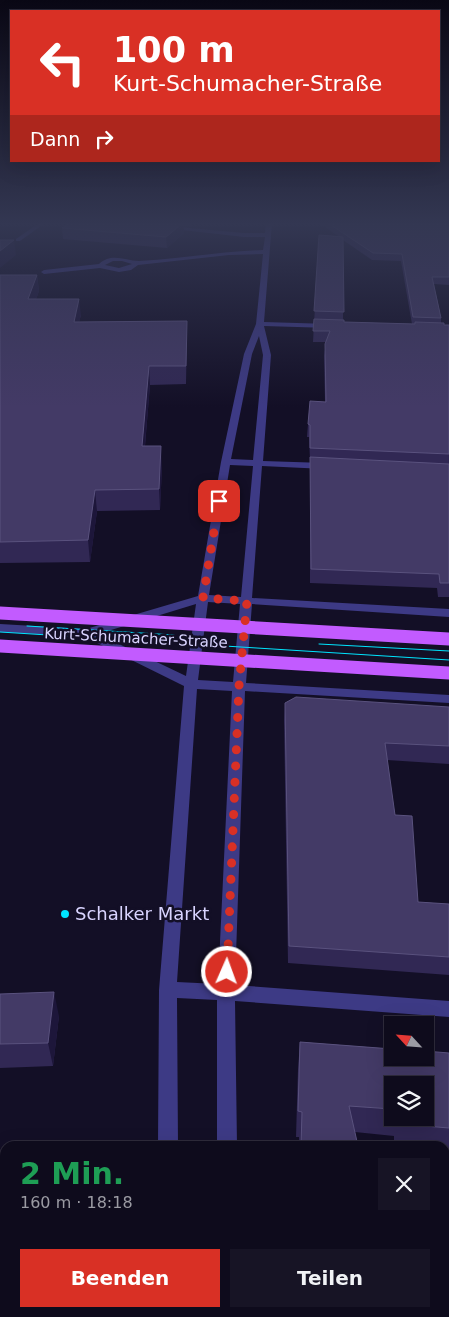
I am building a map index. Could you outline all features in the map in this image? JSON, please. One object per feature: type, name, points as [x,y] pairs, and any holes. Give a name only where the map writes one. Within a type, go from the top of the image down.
[{"type":"main road","name":"Kurt-Schumacher-Straße","points":[[0,613],[449,639]]},
{"type":"main road","name":"Kurt-Schumacher-Straße","points":[[0,646],[449,673]]},
{"type":"street","points":[[168,1141],[168,990],[191,684],[203,598],[226,462],[248,354],[260,324],[264,284]]},
{"type":"street","points":[[260,324],[340,327]]},
{"type":"street","points":[[226,1141],[226,992],[239,686],[247,601],[256,463],[267,355],[260,324]]},
{"type":"street","points":[[226,462],[334,466]]},
{"type":"street","points":[[0,628],[88,633],[203,598],[449,613]]},
{"type":"street","points":[[88,633],[191,684],[449,699]]},
{"type":"street","points":[[168,990],[226,992],[449,1009]]},
{"type":"building","points":[[0,284],[33,284],[28,299],[79,299],[74,322],[187,321],[186,366],[149,366],[142,446],[161,446],[159,489],[95,490],[88,540],[0,542]]},
{"type":"building","points":[[316,284],[344,284],[344,312],[314,311]]},
{"type":"building","points":[[407,284],[434,284],[441,318],[413,317]]},
{"type":"building","points":[[314,319],[344,320],[344,322],[444,323],[444,325],[449,325],[449,454],[310,448],[310,425],[308,424],[310,401],[326,402],[325,344],[330,331],[313,331]]},
{"type":"building","points":[[310,457],[449,464],[449,583],[440,583],[439,574],[311,569]]},
{"type":"building","points":[[296,697],[449,707],[449,746],[385,743],[395,815],[412,816],[418,902],[449,904],[449,957],[289,946],[285,703]]},
{"type":"building","points":[[54,992],[48,1043],[0,1044],[0,994]]},
{"type":"building","points":[[300,1042],[384,1048],[384,1066],[434,1066],[434,1052],[449,1053],[449,1128],[425,1126],[434,1126],[434,1076],[384,1076],[384,1108],[349,1106],[357,1141],[301,1141],[302,1112],[298,1111]]},
{"type":"tram line","points":[[27,626],[174,635]]},
{"type":"tram line","points":[[0,632],[449,660]]},
{"type":"tram line","points":[[319,644],[449,651]]},
{"type":"place","name":"Schalker Markt","points":[[65,914]]},
{"type":"route","points":[[219,501],[203,598],[247,601],[239,686],[227,972]]}]
